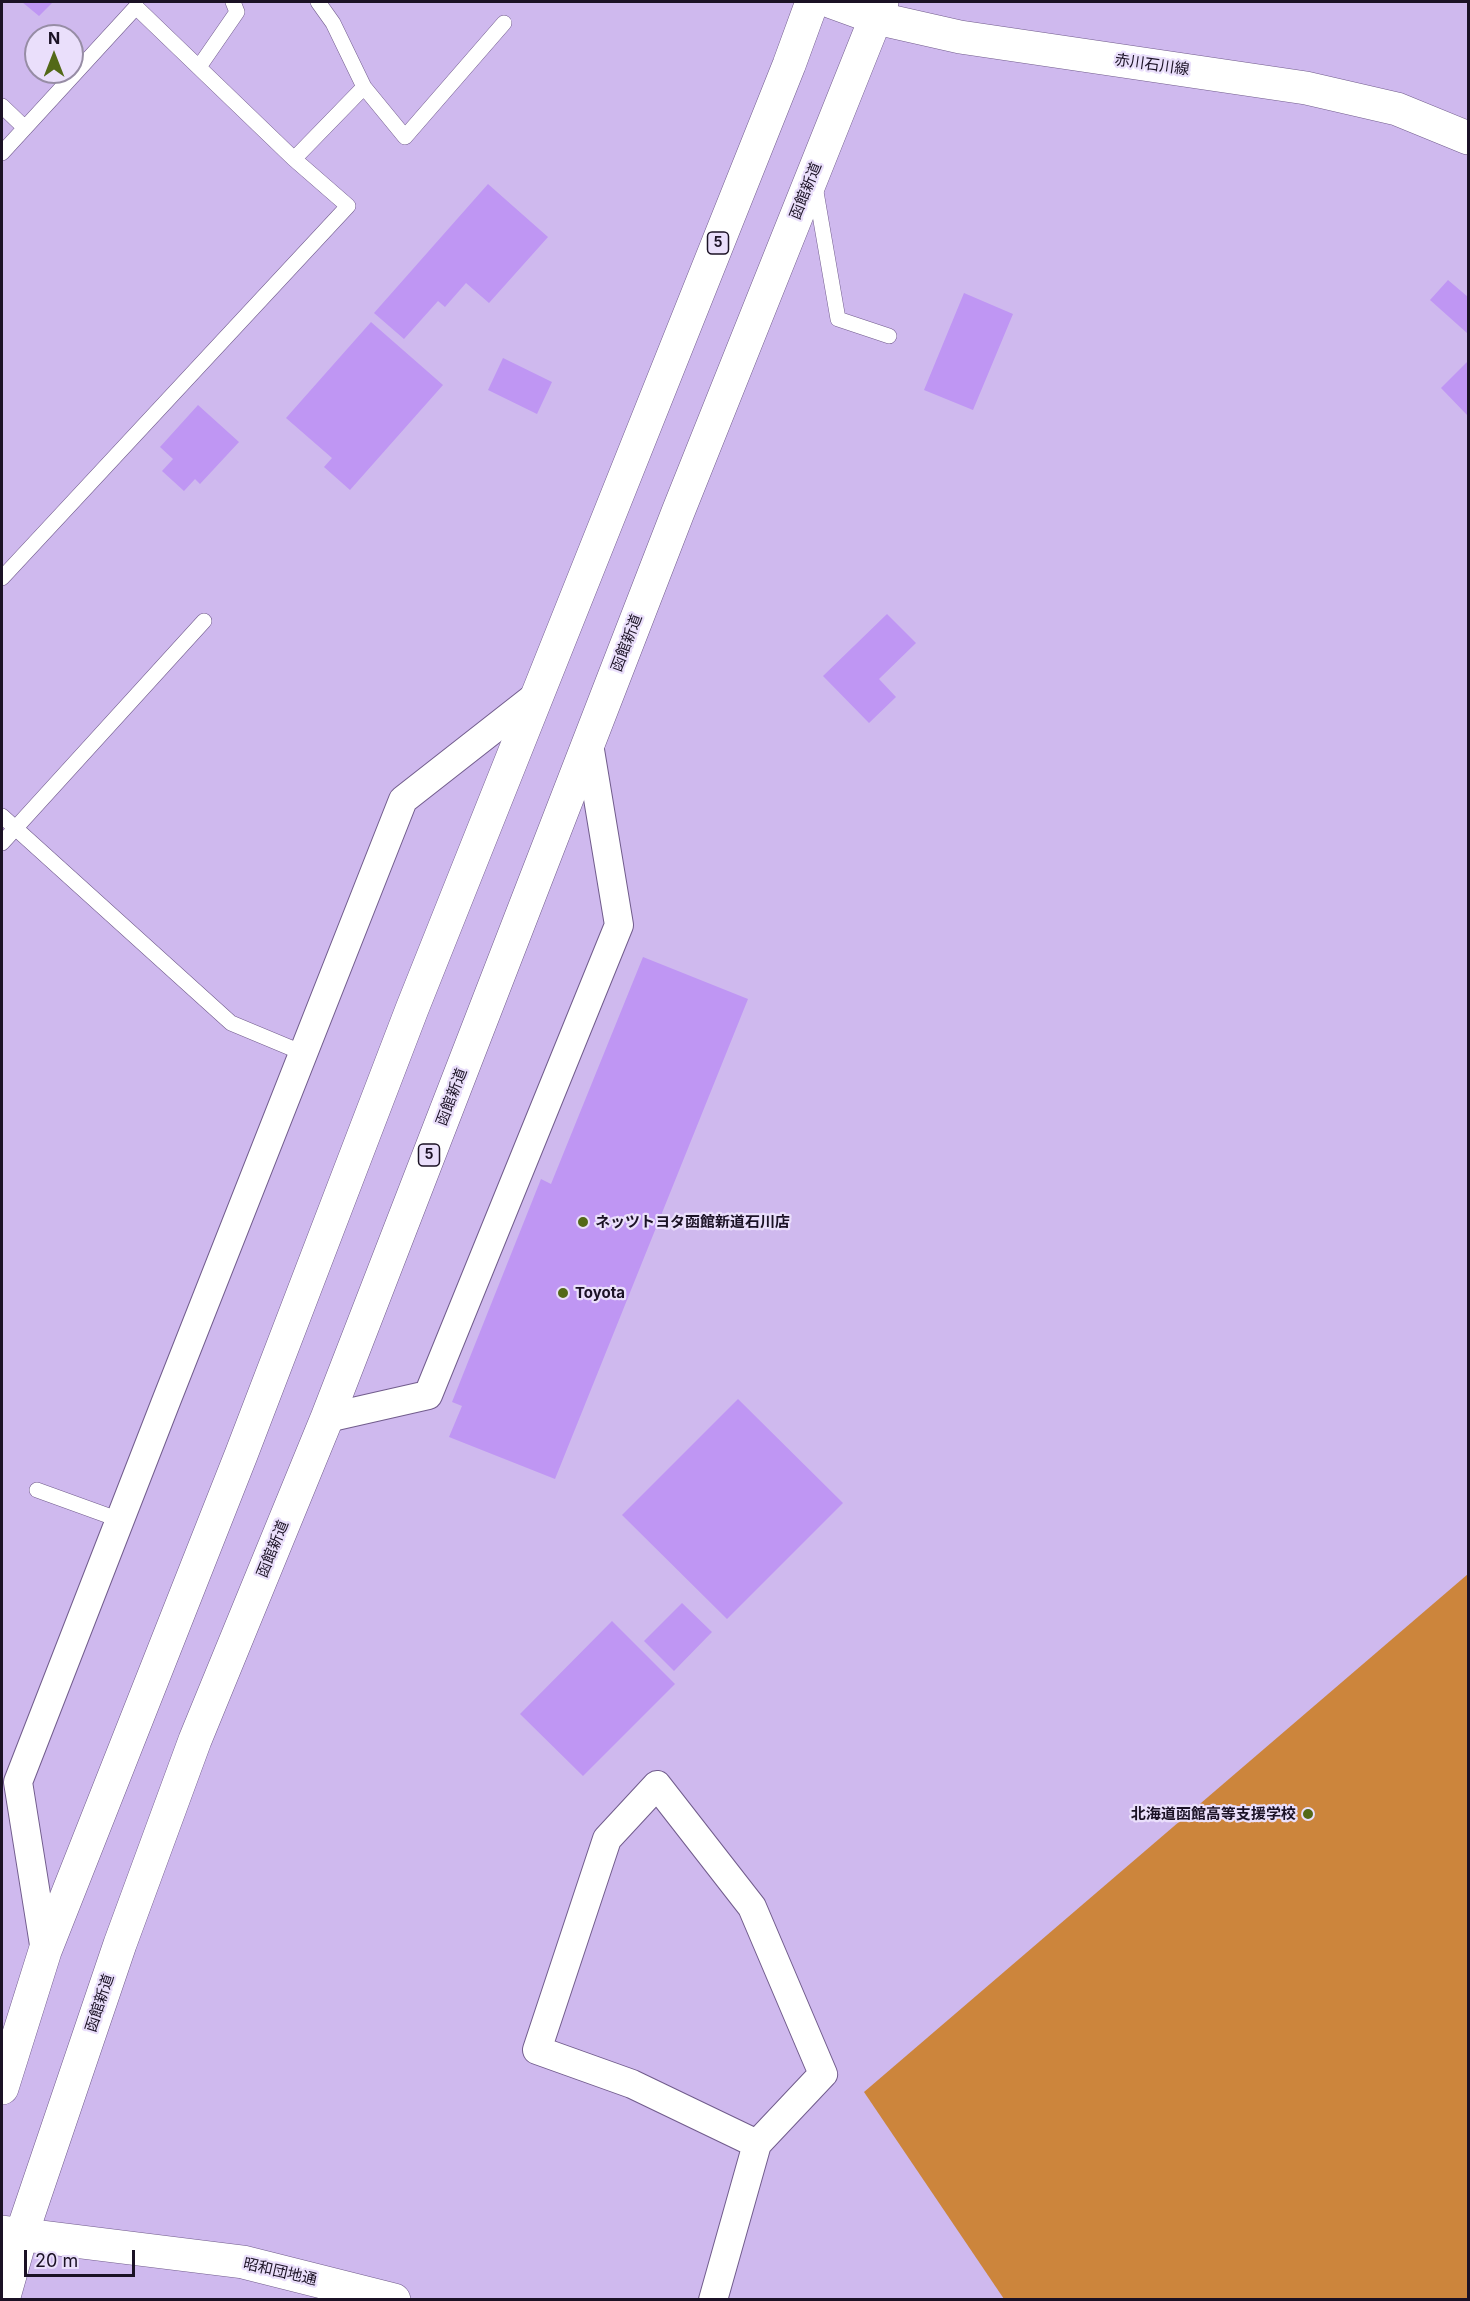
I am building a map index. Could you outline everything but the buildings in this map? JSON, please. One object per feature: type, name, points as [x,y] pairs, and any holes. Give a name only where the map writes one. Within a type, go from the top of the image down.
[{"type":"main road","name":"5","points":[[2,2088],[45,1951],[241,1455],[412,1009],[789,65],[812,2]]},
{"type":"main road","name":"赤川石川線","points":[[832,2],[879,10],[930,31],[1066,54],[1306,88],[1397,109],[1468,138]]},
{"type":"main road","name":"函館新道","points":[[3,2300],[12,2233],[195,1740],[327,1418],[678,512],[879,10]]},
{"type":"main road","name":"昭和団地通","points":[[12,2233],[243,2262],[394,2300]]},
{"type":"street","points":[[45,1951],[18,1782],[120,1520],[403,800],[537,695]]},
{"type":"street","points":[[327,1418],[428,1395],[620,925],[589,744]]},
{"type":"street","points":[[713,2300],[757,2144],[823,2074],[752,1907],[657,1785],[606,1839],[537,2050],[632,2084],[757,2144]]},
{"type":"lane","points":[[199,67],[237,12],[233,2]]},
{"type":"lane","points":[[318,2],[333,23],[364,87],[405,136],[504,23]]},
{"type":"lane","points":[[327,2],[333,23]]},
{"type":"lane","points":[[2,153],[136,7],[294,159],[348,206],[2,578]]},
{"type":"lane","points":[[294,159],[364,87]]},
{"type":"lane","points":[[2,106],[25,128]]},
{"type":"lane","points":[[813,174],[838,319],[889,336]]},
{"type":"lane","points":[[2,843],[204,621]]},
{"type":"lane","points":[[2,816],[231,1023],[303,1053]]},
{"type":"lane","points":[[37,1490],[120,1520]]},
{"type":"shaded area","name":"北海道函館高等支援学校","points":[[1468,1574],[1468,2299],[1004,2299],[864,2092]]},
{"type":"place","name":"ネッツトヨタ函館新道石川店","points":[[583,1222]]},
{"type":"place","name":"Toyota","points":[[563,1293]]},
{"type":"place","name":"北海道函館高等支援学校","points":[[1308,1814]]}]
